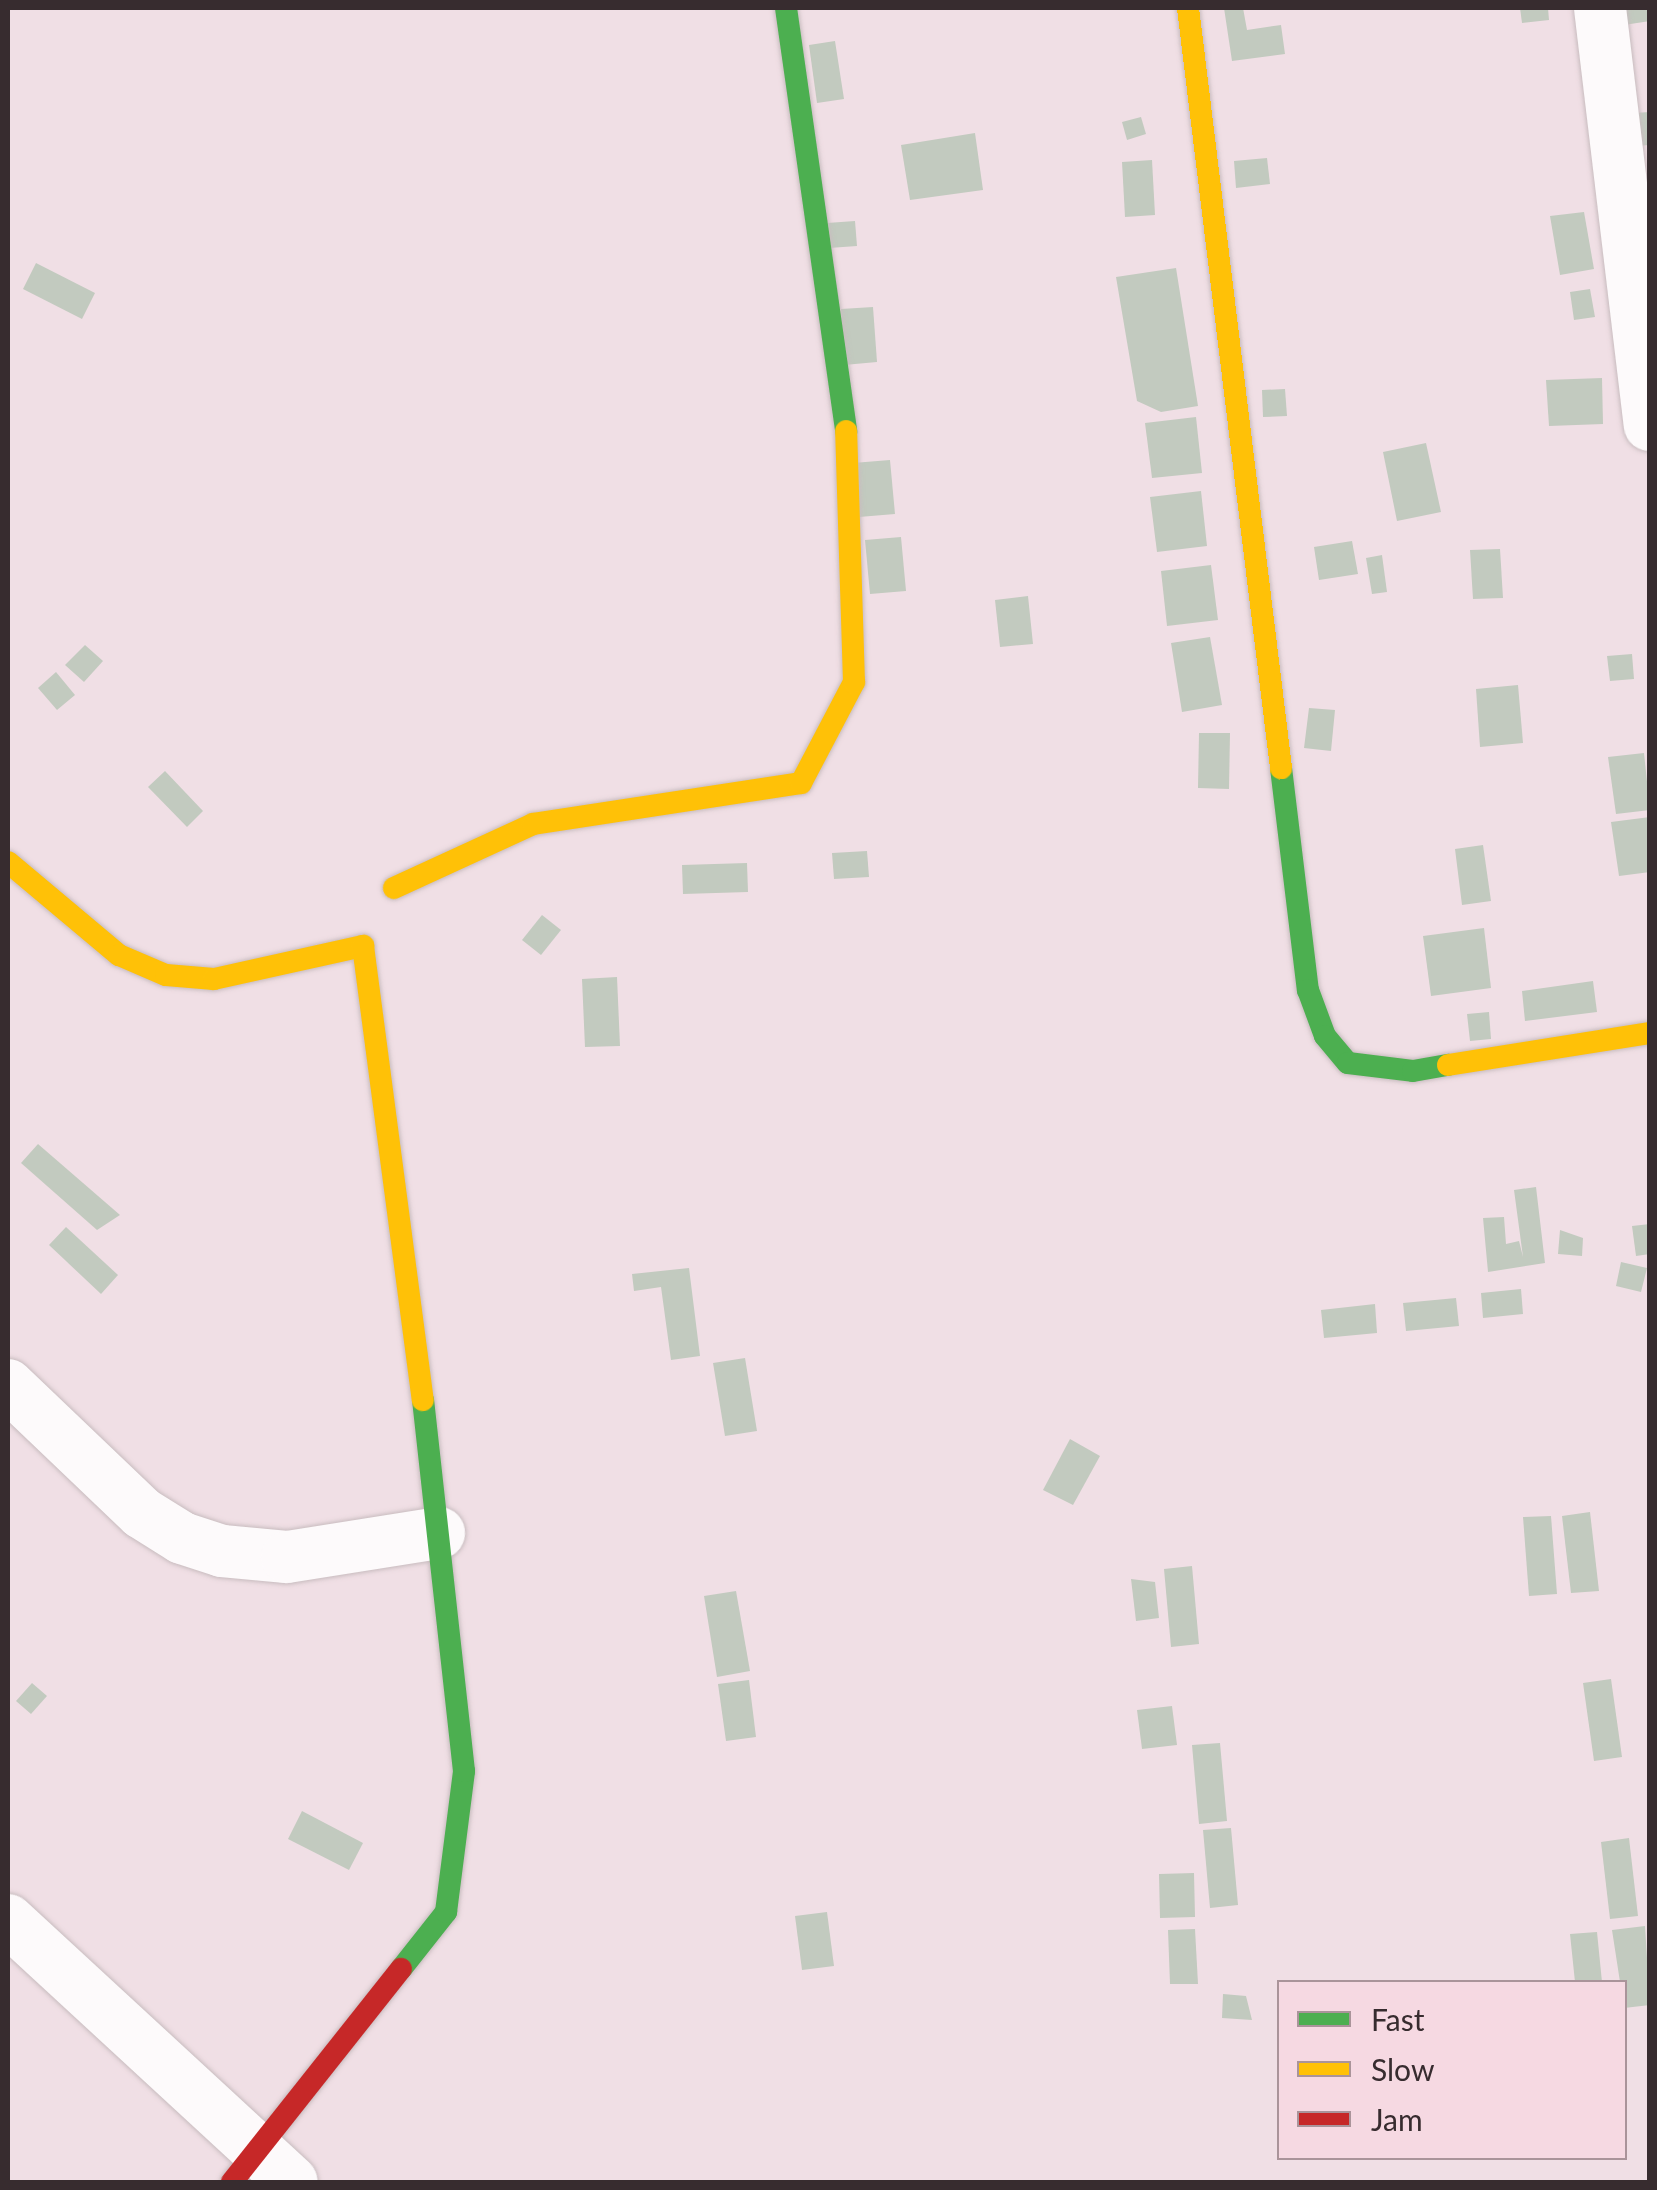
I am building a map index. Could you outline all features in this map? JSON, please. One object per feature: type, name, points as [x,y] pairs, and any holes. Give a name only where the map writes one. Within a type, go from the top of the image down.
[{"type":"street","points":[[394,888],[533,824],[800,783],[854,682],[847,441],[786,8]]},
{"type":"street","points":[[1188,8],[1308,990],[1325,1036],[1348,1062],[1413,1071],[1650,1033]]},
{"type":"street","points":[[1600,8],[1650,425]]},
{"type":"street","points":[[8,862],[119,955],[166,975],[214,979],[363,946],[439,1533],[464,1771],[446,1912],[261,2172],[8,1920]]},
{"type":"street","points":[[8,1385],[142,1513],[182,1538],[222,1551],[286,1557],[439,1533]]},
{"type":"building","points":[[1224,8],[1243,8],[1247,30],[1281,25],[1285,54],[1232,61]]},
{"type":"building","points":[[1520,8],[1548,8],[1549,20],[1522,23]]},
{"type":"building","points":[[1621,8],[1650,8],[1650,21],[1624,25]]},
{"type":"building","points":[[835,41],[844,99],[817,103],[809,45]]},
{"type":"building","points":[[1650,112],[1650,145],[1635,146],[1633,113]]},
{"type":"building","points":[[1141,117],[1146,134],[1127,140],[1122,122]]},
{"type":"building","points":[[975,133],[983,190],[910,200],[901,145]]},
{"type":"building","points":[[1267,158],[1270,184],[1236,188],[1234,161]]},
{"type":"building","points":[[1152,160],[1155,215],[1125,217],[1122,162]]},
{"type":"building","points":[[1584,212],[1594,269],[1560,275],[1550,216]]},
{"type":"building","points":[[855,221],[857,246],[829,248],[827,223]]},
{"type":"building","points":[[36,263],[95,293],[82,319],[23,289]]},
{"type":"building","points":[[1176,268],[1198,406],[1161,412],[1137,401],[1116,277]]},
{"type":"building","points":[[1590,289],[1595,317],[1574,320],[1570,292]]},
{"type":"building","points":[[873,307],[877,362],[844,365],[841,309]]},
{"type":"building","points":[[1602,378],[1603,424],[1549,426],[1546,380]]},
{"type":"building","points":[[1285,389],[1287,416],[1263,417],[1262,390]]},
{"type":"building","points":[[1196,417],[1202,473],[1152,478],[1145,423]]},
{"type":"building","points":[[1426,443],[1441,512],[1397,521],[1383,452]]},
{"type":"building","points":[[890,460],[895,514],[859,517],[853,463]]},
{"type":"building","points":[[1201,491],[1207,546],[1157,552],[1150,497]]},
{"type":"building","points":[[901,537],[906,591],[870,594],[865,540]]},
{"type":"building","points":[[1352,541],[1358,574],[1319,580],[1314,547]]},
{"type":"building","points":[[1500,549],[1503,598],[1473,599],[1470,550]]},
{"type":"building","points":[[1382,555],[1387,592],[1372,594],[1366,558]]},
{"type":"building","points":[[1211,565],[1218,620],[1167,626],[1161,571]]},
{"type":"building","points":[[1028,596],[1033,644],[1000,647],[995,600]]},
{"type":"building","points":[[1210,637],[1222,705],[1182,712],[1171,643]]},
{"type":"building","points":[[85,645],[103,661],[84,682],[65,665]]},
{"type":"building","points":[[1632,654],[1634,679],[1610,681],[1607,656]]},
{"type":"building","points":[[56,672],[75,695],[57,710],[38,688]]},
{"type":"building","points":[[1518,685],[1523,743],[1480,747],[1476,689]]},
{"type":"building","points":[[1309,708],[1335,710],[1331,751],[1304,748]]},
{"type":"building","points":[[1199,733],[1230,733],[1229,789],[1198,788]]},
{"type":"building","points":[[1644,753],[1650,810],[1616,814],[1608,757]]},
{"type":"building","points":[[165,771],[203,811],[187,827],[148,787]]},
{"type":"building","points":[[1650,817],[1650,872],[1619,876],[1611,822]]},
{"type":"building","points":[[1483,845],[1491,901],[1462,905],[1455,849]]},
{"type":"building","points":[[867,851],[869,877],[834,879],[832,853]]},
{"type":"building","points":[[747,863],[748,892],[683,894],[682,865]]},
{"type":"building","points":[[542,915],[561,930],[541,955],[522,940]]},
{"type":"building","points":[[1484,928],[1491,988],[1431,996],[1423,936]]},
{"type":"building","points":[[617,977],[620,1046],[585,1047],[582,979]]},
{"type":"building","points":[[1593,981],[1597,1012],[1525,1021],[1522,991]]},
{"type":"building","points":[[1489,1012],[1491,1039],[1470,1041],[1467,1014]]},
{"type":"building","points":[[38,1144],[120,1215],[97,1230],[21,1163]]},
{"type":"building","points":[[1536,1187],[1545,1263],[1488,1272],[1483,1218],[1504,1217],[1506,1244],[1519,1241],[1523,1257],[1514,1190]]},
{"type":"building","points":[[1650,1224],[1650,1254],[1636,1256],[1632,1226]]},
{"type":"building","points":[[66,1227],[118,1275],[101,1294],[49,1245]]},
{"type":"building","points":[[1560,1230],[1583,1238],[1582,1256],[1558,1254]]},
{"type":"building","points":[[1621,1262],[1647,1268],[1641,1292],[1616,1286]]},
{"type":"building","points":[[689,1268],[700,1356],[671,1360],[661,1287],[634,1291],[632,1274]]},
{"type":"building","points":[[1521,1289],[1523,1314],[1483,1318],[1481,1293]]},
{"type":"building","points":[[1456,1298],[1459,1326],[1406,1331],[1403,1303]]},
{"type":"building","points":[[1375,1304],[1377,1333],[1324,1338],[1321,1310]]},
{"type":"building","points":[[745,1358],[757,1431],[725,1436],[713,1363]]},
{"type":"building","points":[[1070,1439],[1100,1456],[1073,1505],[1043,1490]]},
{"type":"building","points":[[1590,1512],[1599,1591],[1571,1593],[1562,1516]]},
{"type":"building","points":[[1551,1516],[1557,1594],[1529,1596],[1523,1517]]},
{"type":"building","points":[[1192,1566],[1199,1644],[1171,1647],[1164,1569]]},
{"type":"building","points":[[1131,1579],[1155,1582],[1159,1618],[1136,1621]]},
{"type":"building","points":[[736,1591],[750,1671],[717,1677],[704,1596]]},
{"type":"building","points":[[1611,1679],[1622,1757],[1594,1761],[1583,1683]]},
{"type":"building","points":[[749,1680],[756,1737],[726,1741],[718,1684]]},
{"type":"building","points":[[32,1683],[47,1696],[31,1714],[16,1701]]},
{"type":"building","points":[[1172,1706],[1177,1745],[1142,1749],[1137,1710]]},
{"type":"building","points":[[1220,1743],[1227,1821],[1199,1824],[1192,1745]]},
{"type":"building","points":[[302,1811],[363,1843],[349,1870],[288,1839]]},
{"type":"building","points":[[1231,1828],[1238,1905],[1210,1908],[1203,1830]]},
{"type":"building","points":[[1629,1838],[1638,1916],[1610,1919],[1601,1842]]},
{"type":"building","points":[[1194,1873],[1195,1917],[1160,1918],[1159,1874]]},
{"type":"building","points":[[827,1912],[834,1966],[802,1970],[795,1916]]},
{"type":"building","points":[[1645,1926],[1650,2005],[1627,2008],[1627,1980],[1620,1980],[1612,1930]]},
{"type":"building","points":[[1195,1929],[1198,1984],[1170,1984],[1168,1930]]},
{"type":"building","points":[[1597,1932],[1602,1980],[1575,1980],[1570,1934]]},
{"type":"building","points":[[1223,1994],[1246,1996],[1252,2020],[1222,2018]]},
{"type":"traffic: fast","points":[[786,8],[846,431]]},
{"type":"traffic: fast","points":[[1281,768],[1308,990],[1325,1036],[1348,1063],[1413,1071],[1448,1065]]},
{"type":"traffic: fast","points":[[401,1969],[446,1912],[464,1771],[423,1400]]},
{"type":"traffic: slow","points":[[1188,8],[1281,768]]},
{"type":"traffic: slow","points":[[394,888],[533,824],[801,783],[854,682],[846,431]]},
{"type":"traffic: slow","points":[[8,862],[119,955],[166,975],[214,979],[363,946],[423,1400]]},
{"type":"traffic: slow","points":[[1448,1065],[1650,1033]]},
{"type":"traffic: jam","points":[[232,2182],[401,1969]]}]
